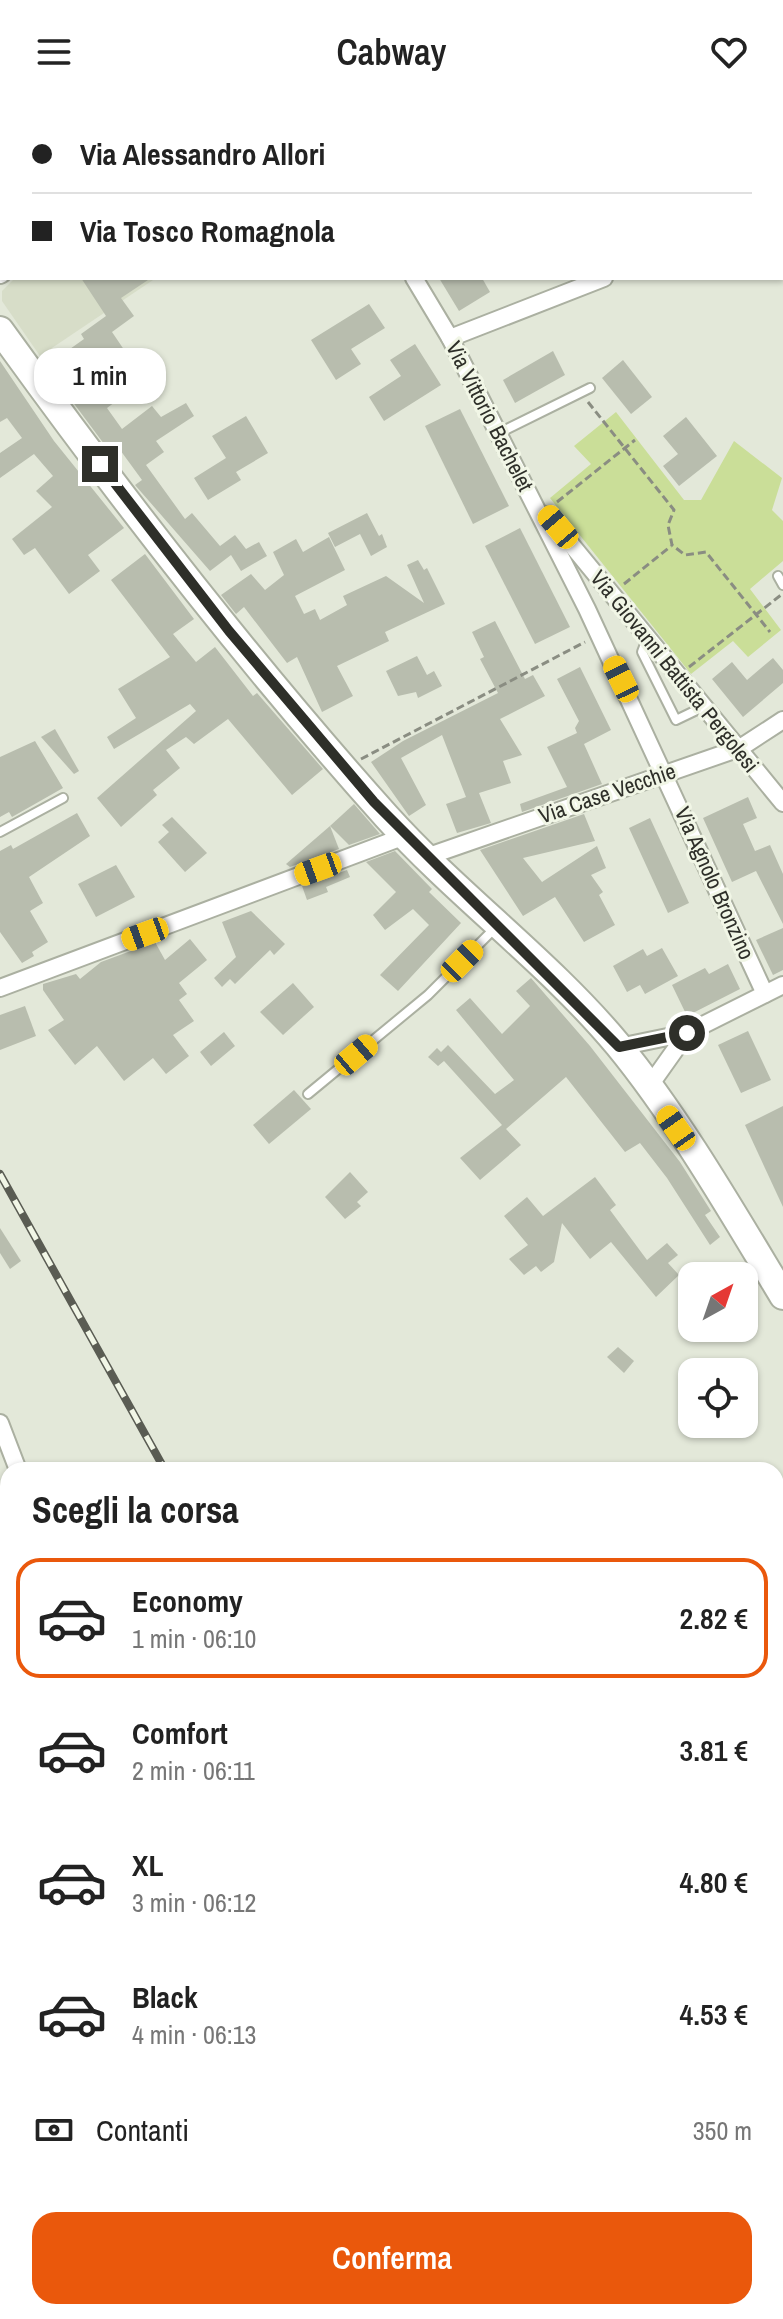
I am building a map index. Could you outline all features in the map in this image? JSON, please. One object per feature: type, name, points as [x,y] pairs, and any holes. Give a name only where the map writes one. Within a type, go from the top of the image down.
[{"type":"main road","points":[[0,330],[210,608],[344,769],[405,836],[619,1047],[727,1204],[783,1296]]},
{"type":"street","name":"Via Vittorio Bachelet","points":[[415,280],[450,338],[540,507],[664,773]]},
{"type":"street","points":[[450,338],[599,280]]},
{"type":"street","name":"Via Giovanni Battista Pergolesi","points":[[540,507],[783,803]]},
{"type":"street","name":"Via Case Vecchie","points":[[426,857],[740,748],[783,720]]},
{"type":"street","name":"Via Agnolo Bronzino","points":[[664,773],[765,994]]},
{"type":"street","points":[[0,988],[405,836]]},
{"type":"street","points":[[619,1047],[687,1033],[783,985]]},
{"type":"street","points":[[648,1088],[687,1033]]},
{"type":"street","points":[[0,1423],[15,1462]]},
{"type":"lane","points":[[499,433],[590,388]]},
{"type":"lane","points":[[778,576],[783,585]]},
{"type":"lane","points":[[647,639],[642,652],[676,720],[703,707]]},
{"type":"lane","points":[[0,832],[63,798]]},
{"type":"lane","points":[[308,1094],[428,995],[497,927]]},
{"type":"path","points":[[580,393],[674,510],[668,525],[672,545],[685,555],[706,552],[770,632]]},
{"type":"path","points":[[540,507],[635,440]]},
{"type":"path","points":[[612,594],[672,545]]},
{"type":"path","points":[[677,676],[783,594]]},
{"type":"path","points":[[344,769],[402,735],[599,635]]},
{"type":"shaded area","points":[[13,280],[153,280],[40,356],[2,301],[2,291]]},
{"type":"green space","points":[[616,412],[684,500],[701,500],[734,441],[782,478],[772,510],[783,521],[783,561],[750,589],[781,630],[748,657],[733,641],[691,674],[550,498],[591,464],[574,446]]},
{"type":"building","points":[[82,280],[148,280],[121,298],[134,316],[112,332],[131,360],[103,384],[115,402],[107,408],[122,429],[152,406],[161,417],[186,403],[194,416],[156,441],[164,452],[146,465],[185,519],[192,513],[220,546],[235,535],[246,549],[259,542],[267,556],[241,571],[231,555],[210,571],[135,485],[142,480],[115,443],[107,448],[46,366],[84,339],[81,334],[106,316]]},
{"type":"building","points":[[440,280],[483,280],[490,292],[459,311]]},
{"type":"building","points":[[369,304],[385,328],[351,349],[361,364],[336,380],[311,340]]},
{"type":"building","points":[[415,344],[441,385],[384,421],[369,397],[401,376],[390,360]]},
{"type":"building","points":[[553,351],[565,375],[515,403],[503,380]]},
{"type":"building","points":[[623,360],[652,397],[631,414],[602,378]]},
{"type":"building","points":[[0,361],[54,441],[124,528],[88,555],[100,571],[69,594],[35,548],[24,555],[12,539],[52,507],[36,491],[53,476],[34,454],[0,478],[0,453],[22,438],[7,418],[0,422]]},
{"type":"building","points":[[460,409],[509,506],[473,524],[425,426]]},
{"type":"building","points":[[246,416],[268,453],[236,472],[241,480],[208,500],[194,478],[226,458],[212,436]]},
{"type":"building","points":[[686,417],[717,456],[679,486],[663,466],[678,454],[663,436]]},
{"type":"building","points":[[367,513],[387,547],[371,556],[360,534],[335,547],[328,533]]},
{"type":"building","points":[[520,528],[570,627],[535,644],[485,546]]},
{"type":"building","points":[[329,537],[345,570],[295,596],[304,614],[315,609],[320,620],[347,605],[343,596],[386,576],[424,603],[407,565],[418,560],[424,570],[427,568],[445,604],[385,632],[389,641],[337,666],[353,696],[322,712],[297,657],[287,663],[244,607],[236,614],[221,595],[251,574],[265,590],[284,575],[273,552],[296,539],[303,552]]},
{"type":"building","points":[[145,554],[194,619],[173,634],[196,662],[215,647],[253,696],[257,693],[323,769],[292,795],[228,719],[194,744],[186,737],[166,750],[180,768],[153,790],[157,795],[121,827],[97,798],[196,711],[190,704],[114,749],[107,737],[136,718],[118,689],[170,657],[111,580]]},
{"type":"building","points":[[495,621],[525,679],[533,675],[545,696],[500,719],[522,755],[503,761],[511,783],[479,793],[491,823],[457,833],[446,804],[466,797],[442,735],[401,758],[426,805],[409,816],[371,762],[403,741],[498,693],[480,659],[484,657],[472,632]]},
{"type":"building","points":[[417,656],[427,675],[434,671],[442,686],[418,698],[416,692],[398,696],[386,671]]},
{"type":"building","points":[[773,658],[783,670],[783,683],[743,717],[712,679],[732,662],[747,680]]},
{"type":"building","points":[[580,667],[611,730],[584,744],[602,784],[522,812],[520,804],[567,787],[547,747],[577,733],[575,728],[579,721],[557,679]]},
{"type":"building","points":[[55,729],[79,771],[74,774],[41,737]]},
{"type":"building","points":[[35,741],[63,788],[12,817],[9,812],[0,817],[0,757]]},
{"type":"building","points":[[748,797],[757,818],[743,824],[755,851],[770,845],[783,874],[783,924],[756,871],[732,882],[703,818]]},
{"type":"building","points":[[354,804],[380,834],[349,845],[330,826]]},
{"type":"building","points":[[77,813],[90,836],[29,877],[43,903],[30,911],[48,942],[22,963],[0,932],[0,851],[11,845],[13,849]]},
{"type":"building","points":[[584,814],[595,841],[523,858],[542,882],[597,846],[606,868],[591,875],[603,892],[599,895],[615,925],[584,942],[555,897],[523,916],[480,850]]},
{"type":"building","points":[[172,817],[207,853],[185,872],[158,842],[169,832],[162,825]]},
{"type":"building","points":[[650,818],[689,903],[668,913],[629,828]]},
{"type":"building","points":[[330,826],[339,849],[290,867],[286,864]]},
{"type":"building","points":[[395,851],[432,889],[429,892],[461,923],[398,991],[380,975],[429,925],[413,909],[385,930],[373,915],[396,892],[366,862]]},
{"type":"building","points":[[116,865],[135,897],[96,917],[78,884]]},
{"type":"building","points":[[347,870],[350,877],[326,887],[328,892],[307,900],[302,886]]},
{"type":"building","points":[[251,911],[285,944],[274,955],[270,950],[235,984],[230,979],[222,987],[214,978],[236,957],[222,922]]},
{"type":"building","points":[[783,928],[783,970],[773,975],[756,940]]},
{"type":"building","points":[[190,939],[207,960],[179,983],[187,994],[179,1000],[194,1021],[173,1035],[189,1056],[166,1074],[153,1058],[124,1081],[97,1046],[75,1065],[48,1030],[64,1020],[43,990],[43,984],[76,974],[80,979],[101,962],[155,942],[165,960]]},
{"type":"building","points":[[662,948],[678,976],[645,994],[640,985],[627,992],[613,966],[643,949],[647,956]]},
{"type":"building","points":[[728,964],[740,989],[687,1016],[672,985],[705,968],[709,974]]},
{"type":"building","points":[[531,978],[590,1046],[680,1162],[711,1211],[705,1215],[720,1237],[710,1245],[667,1178],[640,1143],[625,1152],[566,1077],[506,1129],[521,1145],[480,1180],[460,1158],[502,1125],[444,1061],[438,1066],[428,1057],[437,1048],[441,1052],[448,1045],[495,1094],[514,1080],[456,1010],[470,998],[502,1034],[530,1006],[516,991]]},
{"type":"building","points":[[293,983],[314,1007],[283,1035],[260,1012]]},
{"type":"building","points":[[25,1006],[36,1036],[0,1050],[0,1015]]},
{"type":"building","points":[[748,1031],[771,1080],[741,1093],[718,1045]]},
{"type":"building","points":[[224,1032],[235,1046],[211,1066],[200,1052]]},
{"type":"building","points":[[294,1090],[311,1109],[269,1144],[253,1125]]},
{"type":"building","points":[[783,1106],[783,1207],[745,1125]]},
{"type":"building","points":[[350,1172],[368,1192],[357,1202],[361,1206],[345,1219],[325,1197]]},
{"type":"building","points":[[595,1177],[616,1205],[610,1210],[647,1260],[667,1243],[678,1255],[668,1263],[678,1276],[656,1297],[611,1242],[590,1259],[562,1223],[554,1262],[541,1272],[536,1266],[524,1275],[509,1259],[528,1245],[504,1216],[527,1197],[543,1216]]},
{"type":"building","points":[[0,1228],[21,1261],[10,1269],[0,1253]]},
{"type":"building","points":[[618,1347],[634,1361],[624,1373],[607,1357]]},
{"type":"railway","points":[[0,1174],[161,1462]]},
{"type":"route","points":[[100,464],[229,631],[344,769],[405,836],[588,1013],[619,1047],[650,1038],[687,1033]]}]
